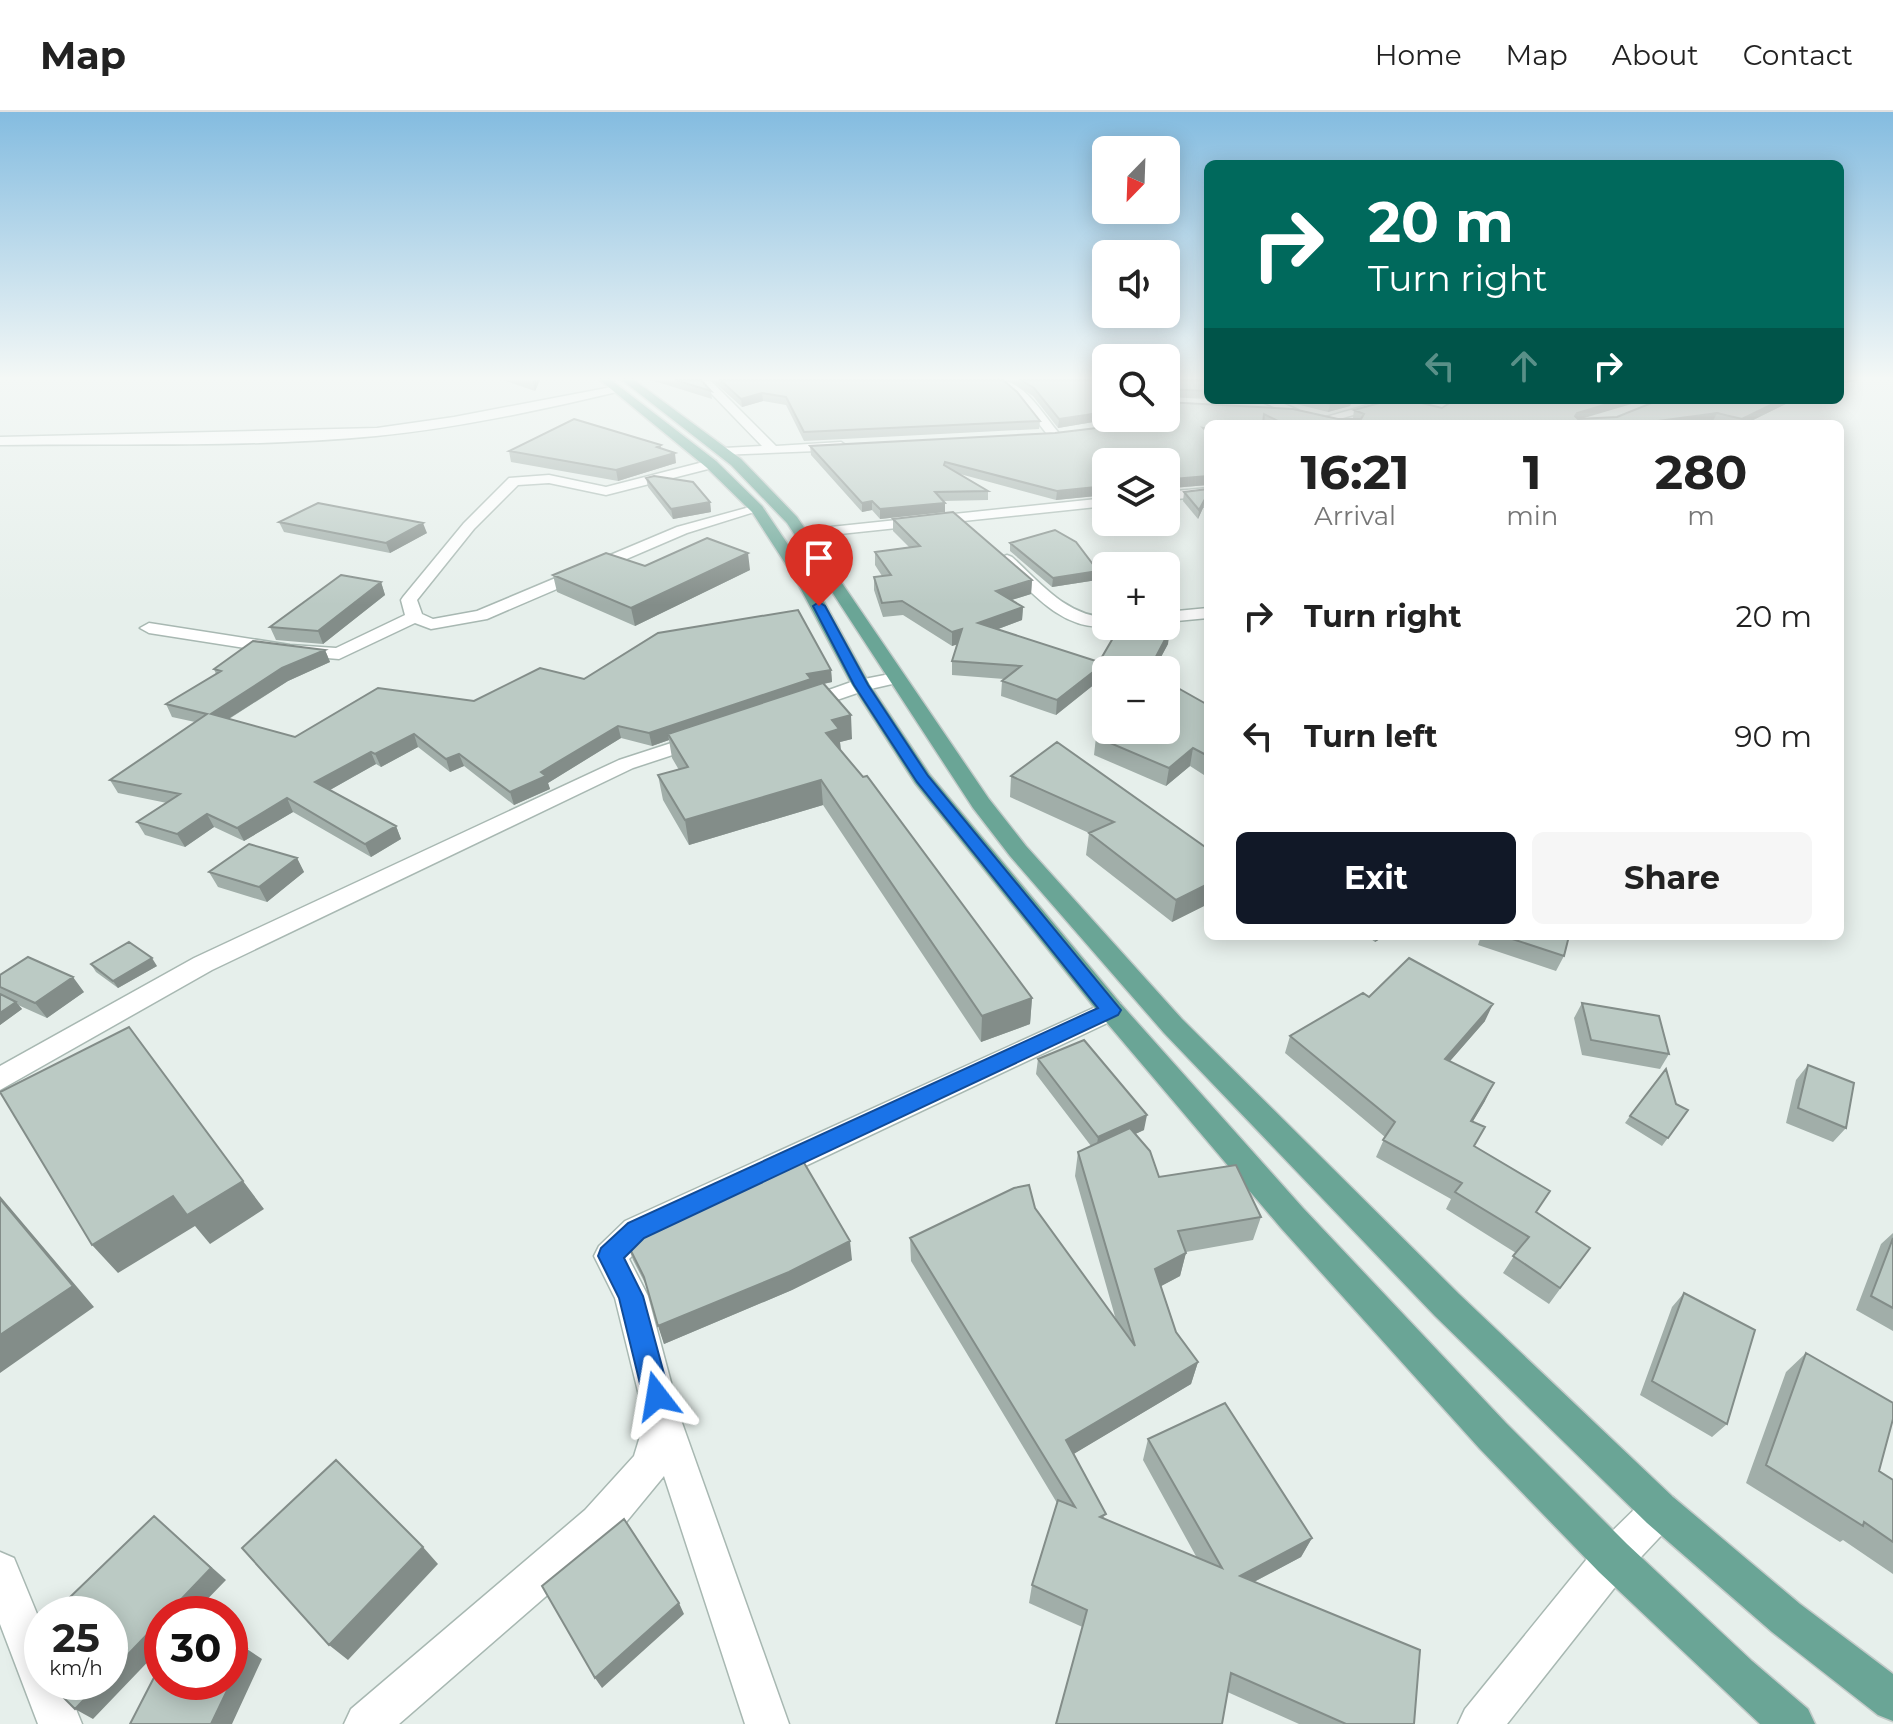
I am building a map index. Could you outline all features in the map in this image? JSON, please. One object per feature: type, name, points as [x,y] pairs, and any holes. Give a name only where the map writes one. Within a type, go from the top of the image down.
[{"type":"main road","points":[[714,455],[770,495],[802,534],[963,778],[1018,851],[1173,1026],[1447,1305],[1660,1510],[1786,1618],[1893,1700]]},
{"type":"main road","points":[[718,458],[757,509],[804,580],[861,685],[922,779],[1111,1010],[1292,1218],[1493,1436],[1613,1558],[1737,1676],[1793,1724]]},
{"type":"street","points":[[414,617],[409,600],[469,526],[514,481],[549,479],[606,491],[733,455]]},
{"type":"street","points":[[1180,495],[1204,492]]},
{"type":"street","points":[[802,534],[1092,503]]},
{"type":"street","points":[[149,628],[290,650],[339,654],[414,617],[431,624],[481,615],[682,530],[757,509]]},
{"type":"street","points":[[957,517],[1070,615],[1092,622]]},
{"type":"street","points":[[1180,616],[1204,613]]},
{"type":"street","points":[[785,711],[861,685],[895,678]]},
{"type":"street","points":[[0,1079],[203,964],[626,764],[727,731]]},
{"type":"street","points":[[767,1724],[663,1420],[631,1296],[610,1256],[636,1231],[1111,1010]]},
{"type":"street","points":[[366,1724],[599,1524],[649,1467],[663,1420]]},
{"type":"street","points":[[1480,1724],[1613,1558],[1660,1510]]},
{"type":"street","points":[[0,1572],[24,1632]]},
{"type":"street","points":[[51,1700],[60,1724]]},
{"type":"building","points":[[533,455],[667,455],[616,470]]},
{"type":"building","points":[[818,455],[1092,455],[1092,487],[1057,491],[945,462],[944,465],[988,491],[935,492],[945,503],[880,509],[872,501],[862,503]]},
{"type":"building","points":[[1180,455],[1204,455],[1204,476],[1180,478]]},
{"type":"building","points":[[654,476],[693,482],[710,502],[671,509],[646,478]]},
{"type":"building","points":[[1204,490],[1204,501],[1199,510],[1184,492]]},
{"type":"building","points":[[318,503],[423,523],[386,543],[279,522]]},
{"type":"building","points":[[953,512],[1032,580],[996,591],[1023,607],[978,623],[1092,660],[1092,673],[1057,700],[1002,681],[1021,666],[952,661],[962,629],[952,632],[902,601],[882,603],[874,577],[891,575],[875,552],[920,546],[893,519]]},
{"type":"building","points":[[1055,530],[1076,542],[1092,563],[1092,572],[1053,578],[1010,543]]},
{"type":"building","points":[[707,538],[748,553],[631,608],[553,575],[606,553],[645,566]]},
{"type":"building","points":[[341,575],[381,582],[318,631],[270,627]]},
{"type":"building","points":[[798,610],[831,670],[807,674],[811,679],[649,733],[618,726],[541,772],[546,776],[510,792],[459,754],[446,759],[414,734],[375,754],[371,752],[315,782],[396,826],[365,844],[287,798],[237,828],[207,814],[177,834],[137,822],[180,794],[110,780],[207,714],[166,704],[221,671],[214,669],[253,641],[325,650],[282,668],[211,714],[295,737],[378,688],[474,701],[540,668],[584,679],[658,633]]},
{"type":"building","points":[[1112,640],[1165,640],[1156,656],[1102,656]]},
{"type":"building","points":[[823,683],[851,715],[832,720],[839,729],[826,733],[863,777],[867,776],[1032,998],[982,1016],[821,780],[685,820],[658,775],[688,767],[668,734]]},
{"type":"building","points":[[1180,689],[1204,703],[1204,754],[1193,748],[1169,768],[1112,744],[1180,744]]},
{"type":"building","points":[[1057,742],[1204,846],[1204,886],[1176,900],[1089,833],[1114,822],[1011,776]]},
{"type":"building","points":[[249,844],[297,858],[259,887],[209,872]]},
{"type":"building","points":[[1515,940],[1568,940],[1564,956]]},
{"type":"building","points":[[129,942],[152,958],[113,981],[91,964]]},
{"type":"building","points":[[28,957],[73,977],[35,1003],[0,987],[0,975]]},
{"type":"building","points":[[1409,958],[1493,1004],[1445,1059],[1494,1083],[1471,1121],[1485,1127],[1474,1146],[1550,1191],[1536,1212],[1590,1248],[1560,1288],[1513,1256],[1529,1237],[1455,1192],[1462,1183],[1383,1140],[1395,1122],[1290,1036],[1363,993],[1369,997]]},
{"type":"building","points":[[0,994],[16,1002],[0,1013]]},
{"type":"building","points":[[1582,1003],[1659,1016],[1669,1054],[1591,1040]]},
{"type":"building","points":[[129,1027],[243,1181],[187,1215],[173,1196],[92,1245],[0,1092]]},
{"type":"building","points":[[1084,1040],[1147,1115],[1098,1137],[1038,1059]]},
{"type":"building","points":[[1808,1065],[1854,1083],[1846,1128],[1798,1108]]},
{"type":"building","points":[[1666,1069],[1676,1104],[1688,1110],[1668,1138],[1630,1116]]},
{"type":"building","points":[[1130,1128],[1150,1151],[1159,1177],[1236,1165],[1261,1217],[1178,1231],[1186,1253],[1155,1269],[1176,1332],[1198,1362],[1066,1440],[1106,1514],[1100,1517],[1222,1568],[1148,1439],[1225,1403],[1312,1538],[1240,1576],[1420,1650],[1414,1724],[1346,1724],[1231,1673],[1222,1724],[1056,1724],[1087,1610],[1032,1585],[1058,1500],[1075,1507],[910,1238],[1014,1188],[1029,1185],[1035,1208],[1135,1346],[1078,1152]]},
{"type":"building","points":[[800,1156],[850,1241],[789,1272],[658,1326],[644,1277],[626,1241],[643,1224],[737,1188],[735,1185]]},
{"type":"building","points":[[0,1199],[73,1286],[0,1335]]},
{"type":"building","points":[[1893,1238],[1893,1308],[1871,1296]]},
{"type":"building","points":[[1684,1293],[1755,1330],[1727,1424],[1652,1381]]},
{"type":"building","points":[[1806,1353],[1893,1403],[1893,1419],[1879,1471],[1893,1480],[1893,1542],[1766,1465]]},
{"type":"building","points":[[336,1460],[423,1547],[329,1645],[242,1548]]},
{"type":"building","points":[[154,1516],[211,1568],[184,1596],[144,1596],[144,1638],[128,1654],[128,1596],[71,1596]]},
{"type":"building","points":[[624,1519],[679,1603],[595,1678],[542,1586]]},
{"type":"building","points":[[144,1697],[144,1700],[223,1700],[211,1724],[130,1724]]},
{"type":"building","points":[[66,1700],[84,1700],[75,1709]]},
{"type":"route","points":[[657,1396],[631,1296],[610,1256],[636,1231],[1111,1010],[922,779],[861,685],[819,606]]}]
